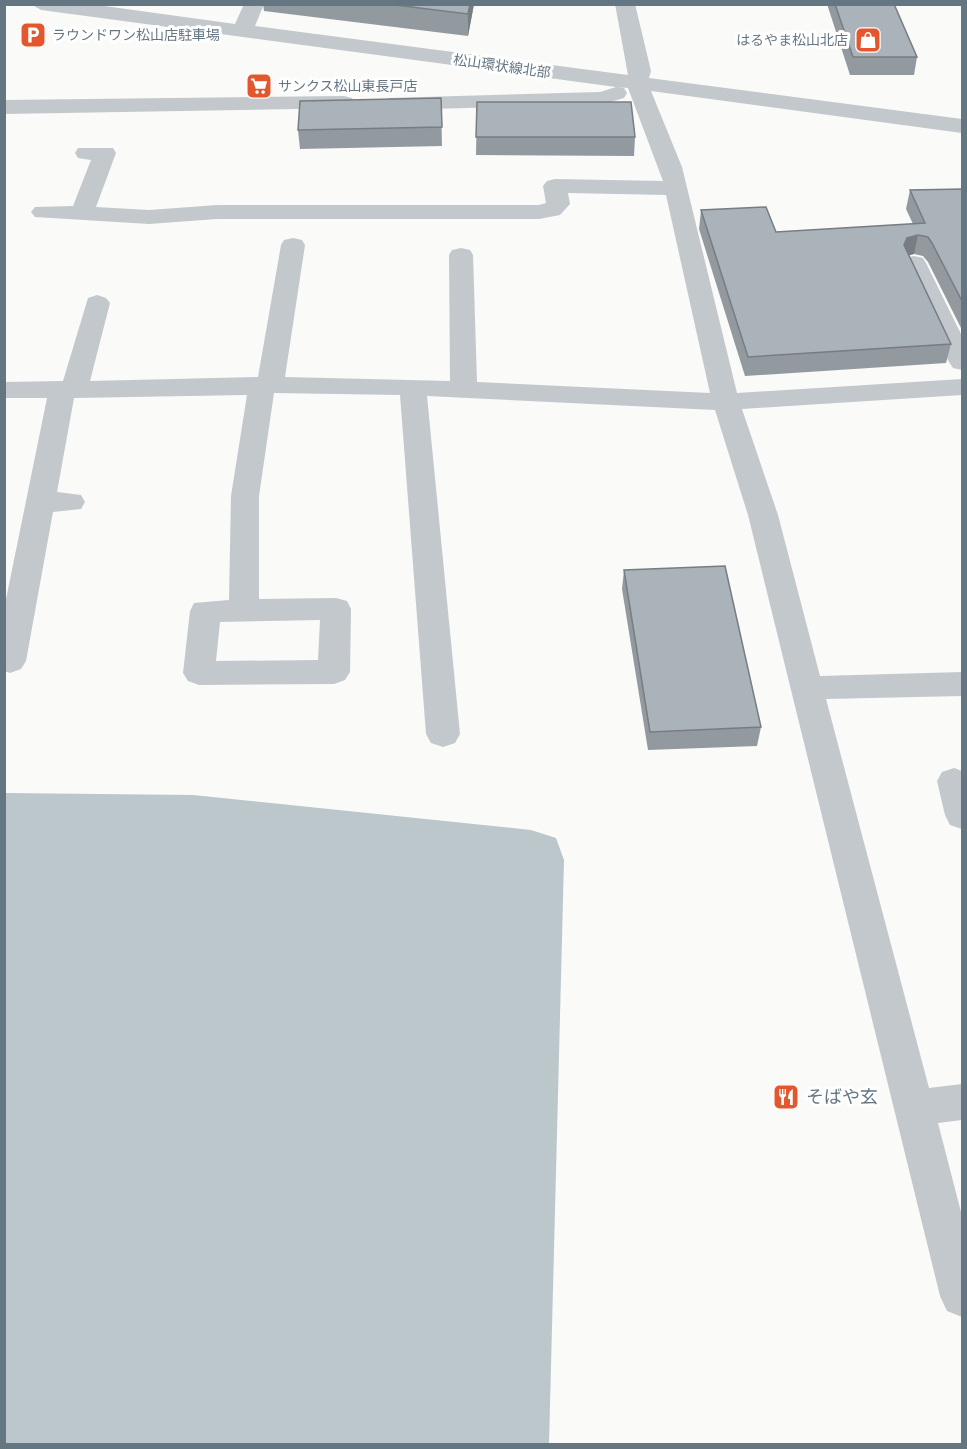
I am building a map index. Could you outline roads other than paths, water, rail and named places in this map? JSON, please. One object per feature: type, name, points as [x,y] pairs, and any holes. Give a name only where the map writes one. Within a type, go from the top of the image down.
[{"type":"street","name":"松山環状線北部","points":[[41,4],[248,18]]},
{"type":"street","name":"松山環状線北部","points":[[147,4],[963,126]]},
{"type":"street","points":[[626,4],[639,77],[676,188],[724,395],[763,515],[963,1296]]},
{"type":"street","name":"松山環状線北部","points":[[639,77],[963,112]]},
{"type":"street","points":[[4,107],[603,98],[639,77]]},
{"type":"street","points":[[82,214],[105,153],[86,153]]},
{"type":"street","points":[[43,212],[149,217],[216,212],[539,212],[552,210],[558,204],[555,186],[676,188]]},
{"type":"street","points":[[244,610],[245,496],[293,245]]},
{"type":"street","points":[[461,255],[464,389]]},
{"type":"street","points":[[914,263],[963,362]]},
{"type":"street","points":[[10,661],[41,502],[68,389],[97,303]]},
{"type":"street","points":[[4,390],[266,386],[413,387],[724,395],[959,390]]},
{"type":"street","points":[[413,387],[443,734]]},
{"type":"street","points":[[41,502],[71,502]]},
{"type":"street","points":[[807,688],[963,684]]},
{"type":"street","points":[[954,781],[963,815]]},
{"type":"street","points":[[915,1108],[963,1102]]},
{"type":"place","name":"ラウンドワン松山店駐車場","points":[[33,35]]},
{"type":"place","name":"はるやま松山北店","points":[[868,40]]},
{"type":"place","name":"サンクス松山東長戸店","points":[[259,86]]},
{"type":"place","name":"そばや玄","points":[[786,1097]]}]
